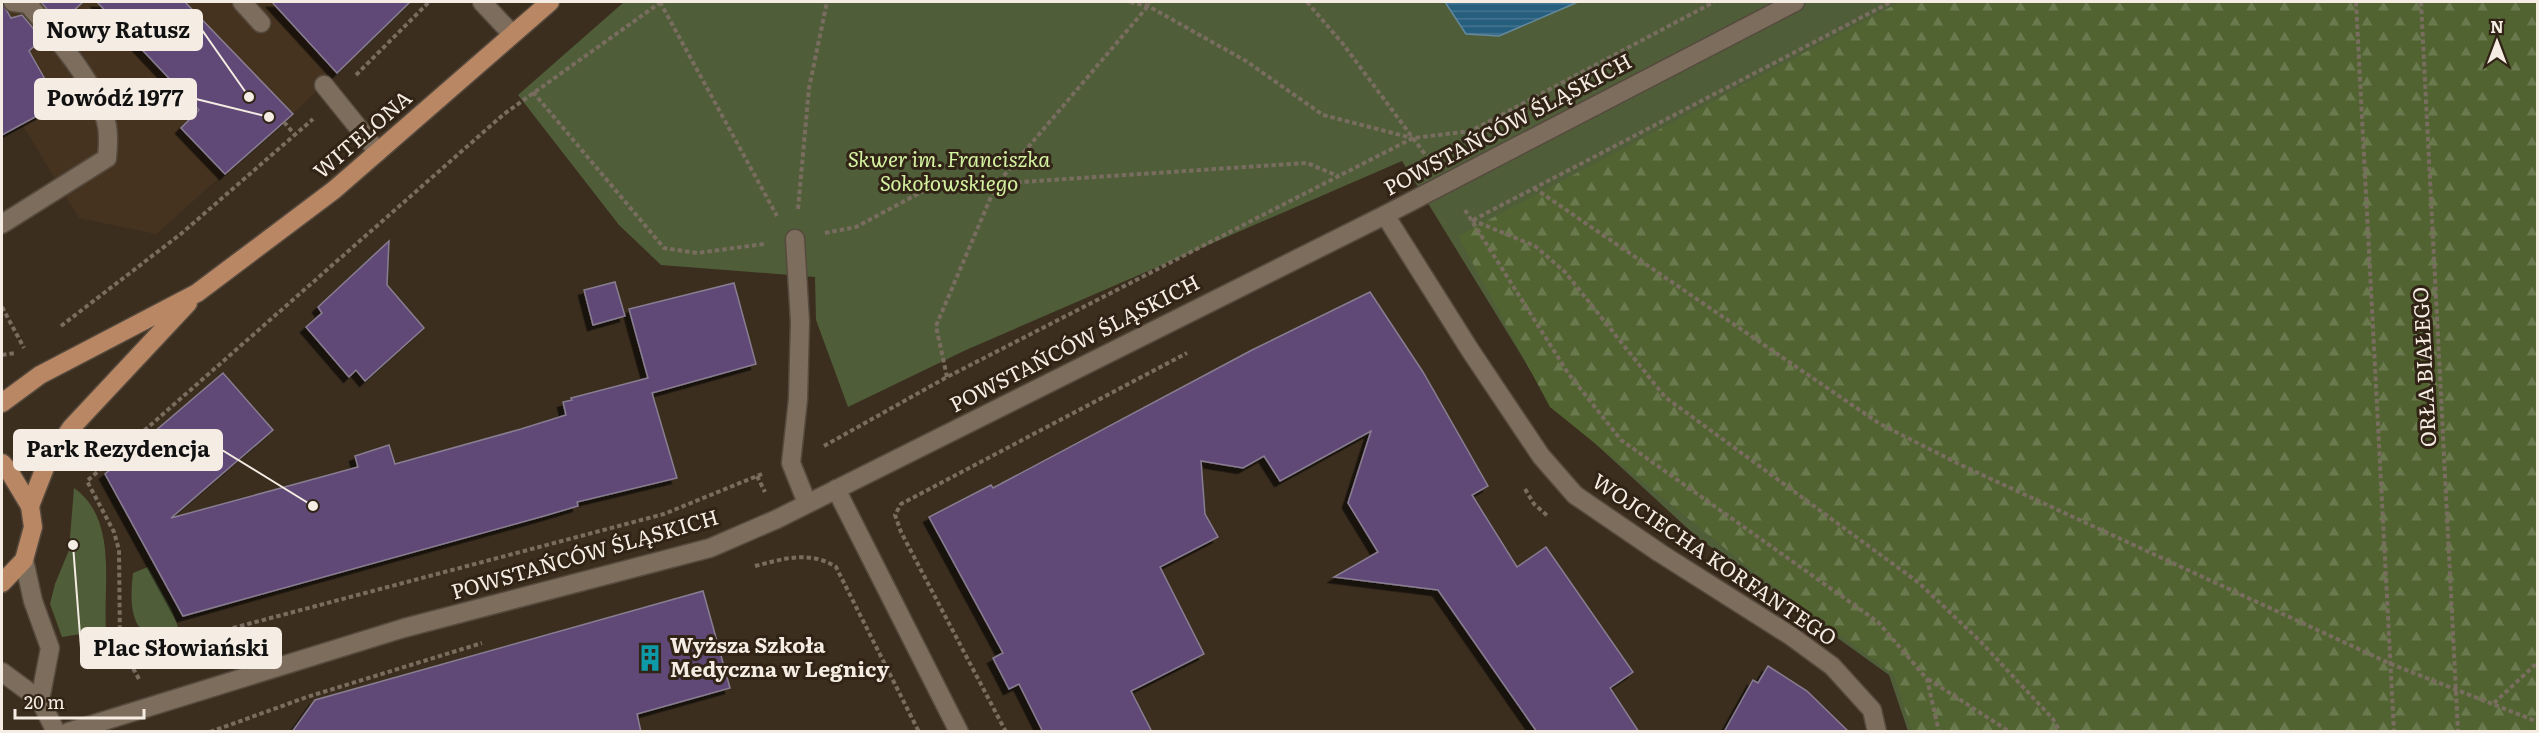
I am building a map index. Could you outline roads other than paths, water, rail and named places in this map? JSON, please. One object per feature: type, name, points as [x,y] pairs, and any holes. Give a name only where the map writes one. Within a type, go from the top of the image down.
[{"type":"main road","name":"WITELONA","points":[[30,506],[46,465],[71,428],[198,293],[334,190],[550,2]]},
{"type":"main road","name":"WITELONA","points":[[2,403],[40,375],[198,293]]},
{"type":"main road","points":[[2,463],[30,506],[33,527],[24,560],[2,583]]},
{"type":"street","points":[[2,224],[107,158],[109,141],[107,123],[94,94],[60,42],[28,4],[13,2]]},
{"type":"street","points":[[242,2],[261,23]]},
{"type":"street","points":[[482,2],[512,34]]},
{"type":"street","name":"POWSTAŃCÓW ŚLĄSKICH","points":[[68,732],[404,628],[710,548],[777,519],[1384,215],[1795,2]]},
{"type":"street","points":[[324,85],[378,152]]},
{"type":"street","name":"WOJCIECHA KORFANTEGO","points":[[1384,215],[1541,456],[1575,495],[1660,553],[1791,636],[1832,666],[1872,710],[1877,732]]},
{"type":"street","points":[[795,240],[800,322],[798,399],[791,463],[807,503]]},
{"type":"street","points":[[836,489],[959,732]]},
{"type":"street","points":[[24,560],[33,601],[50,648],[40,699]]},
{"type":"street","points":[[2,672],[40,699],[56,732]]},
{"type":"water","points":[[1445,2],[1578,2],[1499,36],[1466,34]]},
{"type":"place","name":"Nowy Ratusz","points":[[249,97]]},
{"type":"place","name":"Powódź 1977","points":[[269,117]]},
{"type":"place","name":"Park Rezydencja","points":[[313,506]]},
{"type":"place","name":"Plac Słowiański","points":[[73,545]]},
{"type":"place","name":"Wyższa Szkoła Medyczna w Legnicy","points":[[650,658]]},
{"type":"park label","name":"Skwer im. Franciszka Sokołowskiego","points":[[949,172]]}]
